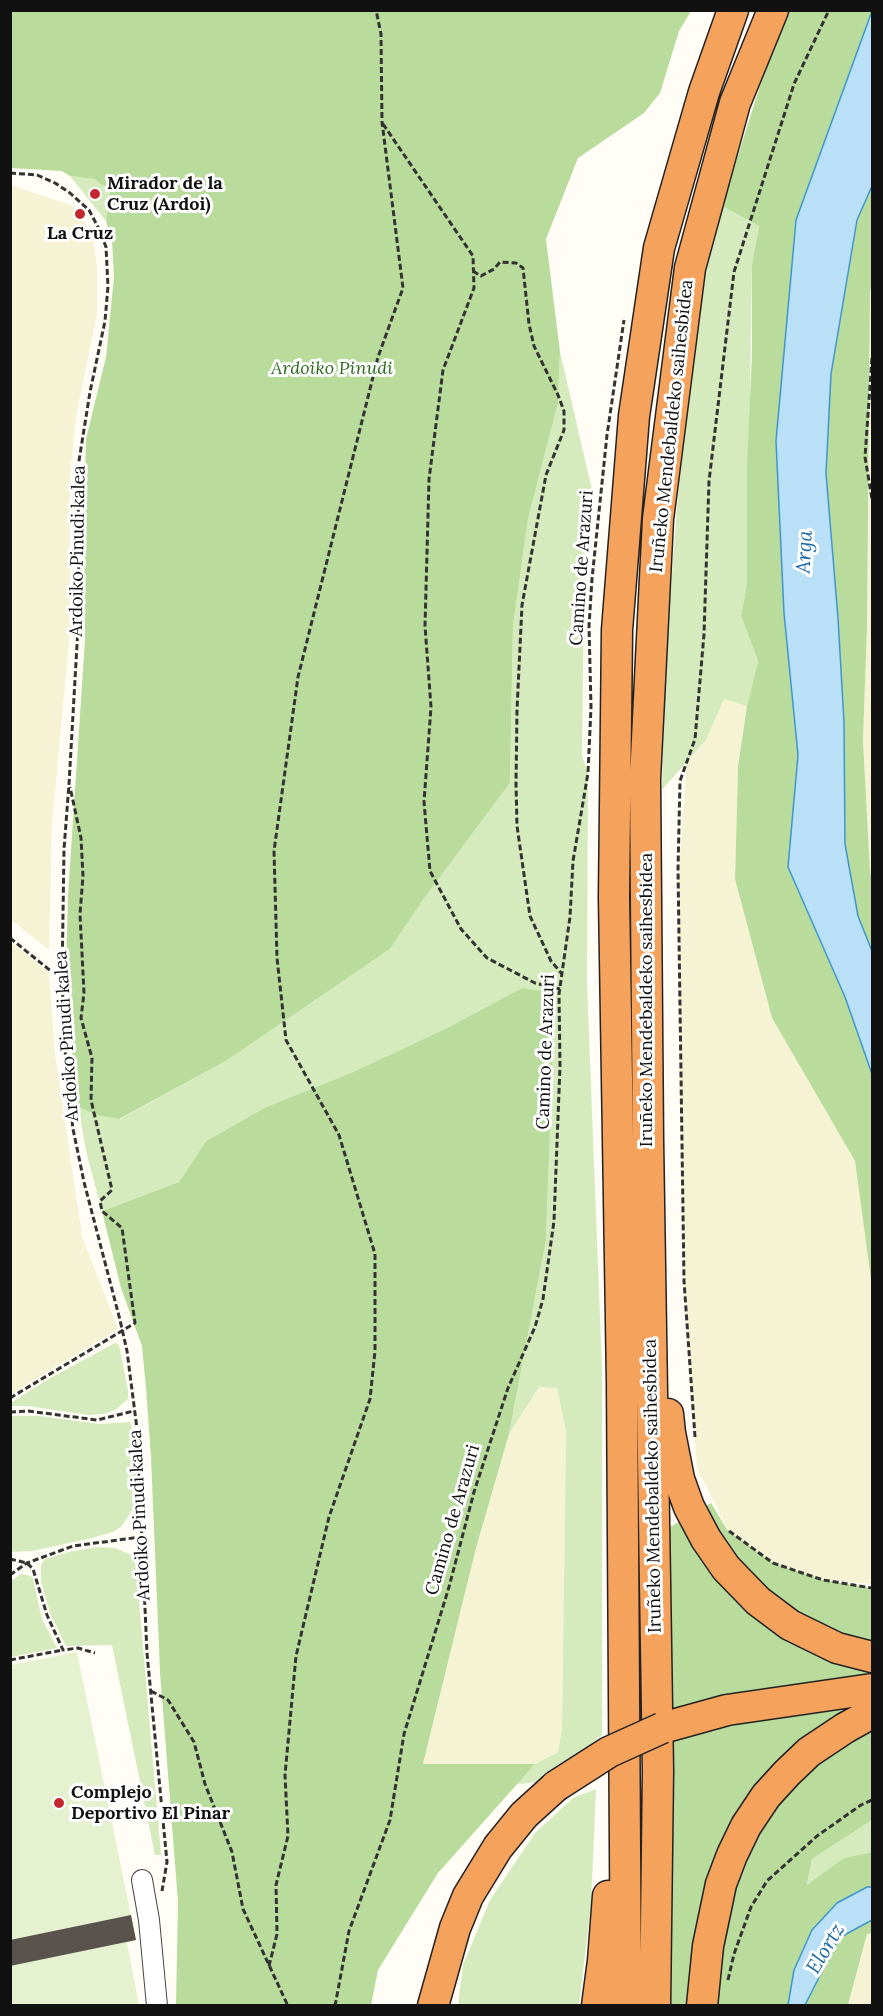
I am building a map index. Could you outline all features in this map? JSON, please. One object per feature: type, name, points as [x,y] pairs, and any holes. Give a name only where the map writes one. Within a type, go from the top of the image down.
[{"type":"highway","name":"Iruñeko Mendebaldeko saihesbidea","points":[[626,2006],[622,1405],[614,897],[617,630],[634,416],[659,248],[704,92],[733,10]]},
{"type":"highway","name":"Iruñeko Mendebaldeko saihesbidea","points":[[655,2006],[657,1771],[645,779],[658,519],[690,267],[735,103],[773,10]]},
{"type":"highway","points":[[648,1140],[670,1433],[678,1479],[690,1507],[706,1539],[726,1568],[758,1601],[790,1625],[837,1647],[873,1657]]},
{"type":"highway","points":[[438,1996],[455,1928],[468,1896],[498,1847],[524,1815],[556,1786],[609,1752],[662,1728],[727,1710],[873,1689]]},
{"type":"highway","points":[[702,2006],[708,1946],[721,1884],[746,1826],[766,1796],[809,1752],[844,1728],[873,1713]]},
{"type":"highway","points":[[597,2006],[603,1961],[612,1832],[625,1794]]},
{"type":"street","points":[[142,1880],[149,1920],[157,2006]]},
{"type":"path","points":[[269,1966],[277,1934],[276,1885],[288,1836],[285,1775],[296,1656],[329,1517],[370,1399],[375,1351],[375,1254],[339,1135],[286,1040],[277,958],[274,851],[298,677],[378,357],[403,288],[382,122],[381,34],[376,10]]},
{"type":"path","points":[[696,1444],[684,1281],[678,869],[680,781],[695,739],[704,634],[709,481],[734,272],[794,84],[829,10]]},
{"type":"path","points":[[382,122],[472,256],[473,271],[474,288],[443,370],[429,479],[425,626],[431,707],[424,802],[430,872],[461,929],[487,958],[534,983],[560,989]]},
{"type":"path","name":"Ardoiko Pinudi kalea","points":[[10,173],[37,175],[70,192],[89,210],[106,247],[108,286],[105,321],[90,392],[78,467],[79,610],[64,849],[62,980],[66,1068],[73,1129],[84,1182],[123,1332],[137,1429],[147,1653],[167,1862],[162,1895]]},
{"type":"path","points":[[473,271],[481,276],[494,269],[500,262],[516,263],[523,268],[529,324],[534,346],[564,411],[564,430],[546,475],[522,606],[516,773],[517,825],[530,916],[550,961],[562,974]]},
{"type":"path","name":"Camino de Arazuri","points":[[335,2006],[349,1931],[390,1820],[404,1734],[449,1587],[474,1492],[508,1388],[535,1327],[543,1299],[554,1221],[560,1066],[560,989],[570,917],[573,861],[588,773],[591,707],[589,626],[597,527],[607,435],[626,309]]},
{"type":"path","points":[[873,358],[865,457],[873,499]]},
{"type":"path","points":[[10,1398],[135,1323],[122,1228],[102,1211],[100,1202],[112,1190],[91,1100],[92,1058],[81,1017],[84,993],[80,914],[83,876],[81,838],[69,784]]},
{"type":"path","points":[[10,938],[62,980]]},
{"type":"path","points":[[10,1412],[28,1411],[97,1420],[134,1411]]},
{"type":"path","points":[[728,1530],[773,1563],[823,1580],[873,1588]]},
{"type":"path","points":[[10,1575],[27,1563],[73,1546],[141,1537]]},
{"type":"path","points":[[10,1559],[27,1563],[33,1569],[47,1615],[63,1650]]},
{"type":"path","points":[[10,1660],[78,1648],[95,1653]]},
{"type":"path","points":[[151,1691],[168,1700],[194,1742],[205,1784],[232,1852],[243,1909],[288,2006]]},
{"type":"path","points":[[728,1982],[734,1954],[751,1907],[767,1881],[817,1836],[861,1805],[873,1800]]},
{"type":"shaded area","points":[[10,185],[71,205],[92,232],[97,266],[97,315],[77,411],[70,474],[70,632],[52,823],[49,950],[10,919]]},
{"type":"shaded area","points":[[872,283],[872,880],[863,740],[867,627],[870,292]]},
{"type":"shaded area","points":[[724,699],[747,706],[738,766],[735,879],[772,1018],[855,1161],[872,1287],[872,1584],[823,1580],[773,1563],[728,1530],[697,1468],[684,1289],[678,880],[687,763],[706,740]]},
{"type":"shaded area","points":[[11,942],[49,973],[55,1054],[82,1236],[118,1329],[11,1394]]},
{"type":"shaded area","points":[[539,1387],[557,1388],[566,1431],[562,1728],[558,1752],[535,1764],[423,1764],[476,1548],[509,1434]]},
{"type":"shaded area","points":[[872,1933],[872,2005],[848,2006],[867,1934]]},
{"type":"green space","name":"Ardoiko Pinudi","points":[[11,10],[691,11],[679,31],[660,93],[644,113],[578,158],[546,239],[560,352],[558,403],[528,519],[513,626],[510,783],[425,897],[390,949],[226,1061],[119,1119],[96,1115],[78,1107],[71,1048],[66,969],[68,895],[85,640],[86,439],[106,357],[114,277],[112,240],[106,221],[110,190],[94,179],[70,176],[62,171],[11,168]]},
{"type":"green space","points":[[785,11],[872,11],[796,220],[776,441],[784,613],[798,755],[788,867],[845,997],[872,1074],[872,1287],[855,1161],[772,1018],[735,879],[738,766],[747,706],[758,661],[741,616],[747,584],[747,465],[752,352],[752,264],[759,226],[722,206]]},
{"type":"green space","points":[[70,176],[94,179],[110,189],[106,221]]},
{"type":"green space","points":[[872,186],[867,627],[863,740],[872,880],[872,951],[858,916],[845,844],[844,722],[826,474],[831,374],[857,220]]},
{"type":"green space","points":[[722,206],[759,226],[752,264],[747,584],[741,616],[758,661],[747,706],[724,699],[706,740],[662,790],[669,613],[684,416],[706,268]]},
{"type":"green space","points":[[560,352],[594,498],[584,587],[582,756],[588,773],[587,983],[602,1369],[602,1735],[542,1782],[517,1784],[535,1764],[558,1752],[562,1728],[566,1431],[557,1388],[539,1387],[509,1434],[546,1240],[555,994],[522,988],[445,1029],[351,1073],[266,1107],[206,1141],[179,1182],[102,1211],[87,1155],[78,1107],[96,1115],[120,1119],[226,1061],[390,949],[425,897],[510,783],[513,626],[528,519],[558,403]]},
{"type":"green space","points":[[522,988],[555,993],[546,1240],[509,1434],[476,1548],[423,1764],[535,1764],[438,1873],[378,1970],[371,2005],[176,2005],[178,1902],[160,1672],[146,1388],[142,1346],[121,1288],[102,1211],[179,1182],[206,1141],[266,1107],[351,1073],[445,1029]]},
{"type":"green space","points":[[115,1343],[119,1345],[128,1399],[115,1410],[104,1414],[89,1415],[27,1406],[11,1406],[11,1403],[45,1381]]},
{"type":"green space","points":[[11,1416],[39,1416],[100,1424],[130,1422],[136,1460],[136,1504],[122,1526],[113,1532],[88,1539],[32,1551],[11,1552]]},
{"type":"green space","points":[[711,1503],[728,1531],[773,1563],[823,1580],[872,1588],[872,1820],[812,1859],[807,1885],[844,1858],[872,1852],[872,1933],[867,1934],[848,2005],[724,2006],[724,2003],[723,2005],[669,2006],[673,1757],[667,1659],[670,1527]]},
{"type":"green space","points":[[97,1547],[115,1548],[131,1555],[136,1566],[161,1855],[155,1855],[112,1645],[66,1646],[50,1613],[41,1581],[41,1565],[45,1559]]},
{"type":"green space","points":[[21,1574],[31,1576],[33,1579],[42,1619],[57,1648],[11,1657],[11,1581]]},
{"type":"green space","name":"Complejo Deportivo El Pinar","points":[[77,1652],[136,1940],[127,1943],[139,2005],[11,2005],[11,1665]]},
{"type":"green space","points":[[596,1789],[591,1905],[579,2005],[458,2005],[463,1965],[490,1900],[535,1833],[573,1798]]},
{"type":"green space","points":[[872,1820],[872,1852],[844,1858],[807,1886],[812,1859]]},
{"type":"water","name":"Arga","points":[[872,11],[872,186],[857,220],[831,374],[826,473],[844,722],[845,844],[858,916],[872,951],[872,1074],[845,997],[788,867],[798,755],[784,613],[776,441],[796,220]]},
{"type":"water","name":"Elortz","points":[[867,1887],[872,1887],[872,1920],[839,1938],[805,2005],[788,2005],[794,1970],[812,1930],[837,1903]]},
{"type":"building","points":[[131,1915],[136,1940],[10,1966],[10,1940]]},
{"type":"place","name":"Mirador de la Cruz (Ardoi)","points":[[95,194]]},
{"type":"place","name":"La Cruz","points":[[80,214]]},
{"type":"place","name":"Complejo Deportivo El Pinar","points":[[59,1803]]}]
